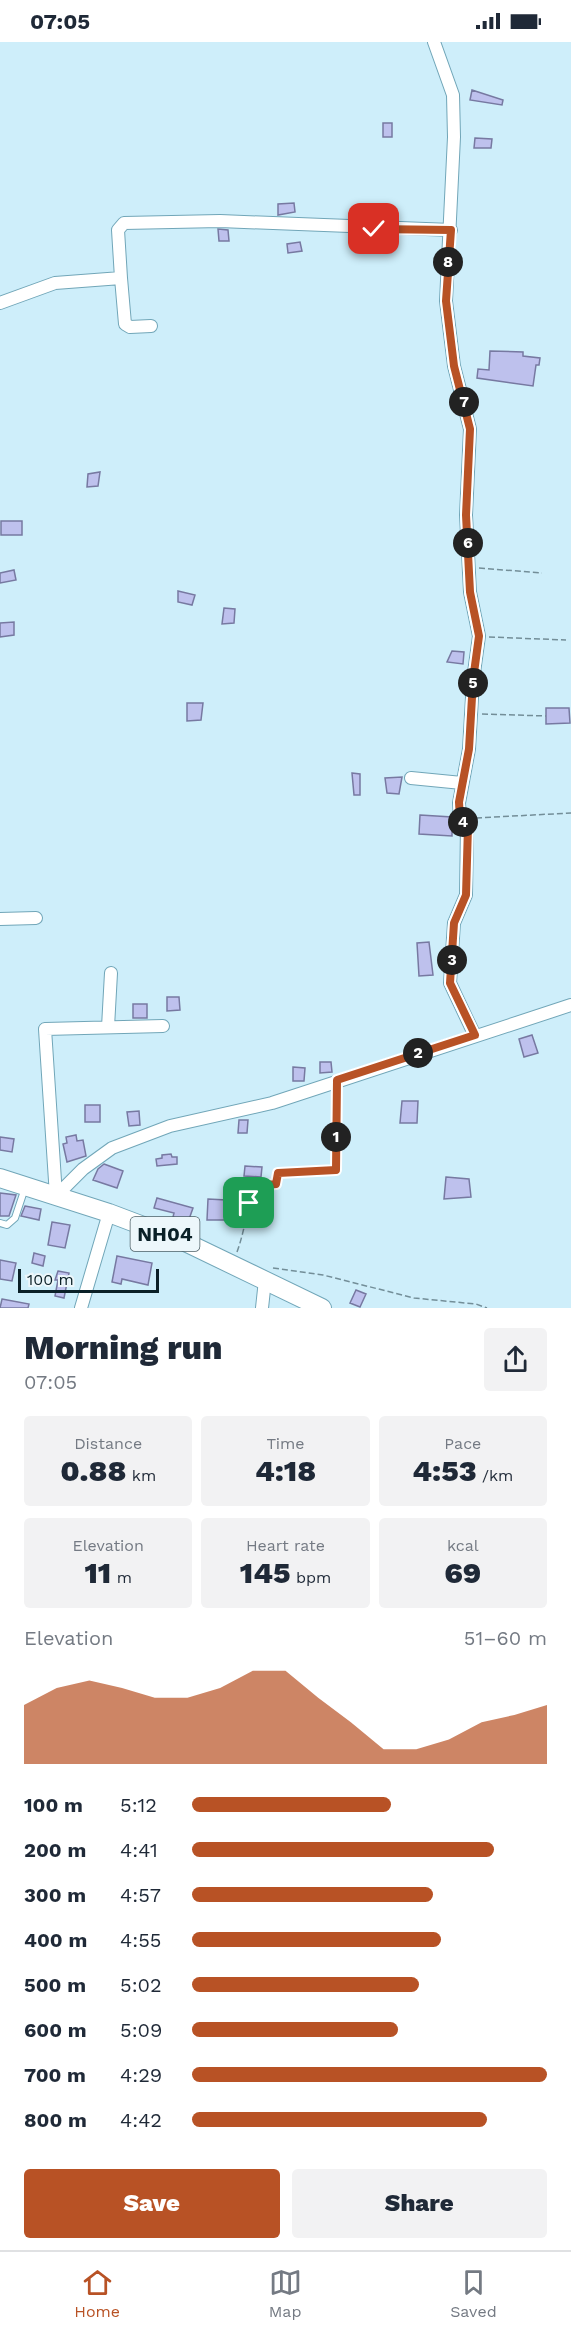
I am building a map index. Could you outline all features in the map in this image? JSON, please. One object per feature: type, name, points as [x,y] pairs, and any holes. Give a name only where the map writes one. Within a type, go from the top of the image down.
[{"type":"main road","name":"NH04","points":[[0,1178],[110,1213],[233,1264],[269,1274],[322,1308]]},
{"type":"street","points":[[434,42],[453,94],[451,230],[446,301],[454,366],[470,429],[466,515],[469,568],[479,636],[460,819],[468,826],[466,895],[454,923],[450,983],[475,1035]]},
{"type":"street","points":[[151,326],[130,327],[125,324],[118,230],[124,223],[220,221],[451,230]]},
{"type":"street","points":[[0,303],[55,283],[121,278]]},
{"type":"street","points":[[411,778],[462,783]]},
{"type":"street","points":[[0,919],[36,918]]},
{"type":"street","points":[[108,1026],[111,973]]},
{"type":"street","points":[[56,1196],[83,1168],[111,1148],[170,1126],[272,1103],[571,1005]]},
{"type":"street","points":[[56,1196],[45,1029],[163,1026]]},
{"type":"street","points":[[81,1308],[110,1213]]},
{"type":"street","points":[[262,1308],[269,1274]]},
{"type":"lane","points":[[0,1223],[7,1225],[15,1218],[25,1187]]},
{"type":"path","points":[[469,568],[542,573]]},
{"type":"path","points":[[479,636],[566,640]]},
{"type":"path","points":[[472,713],[546,716]]},
{"type":"path","points":[[460,819],[571,813]]},
{"type":"path","points":[[233,1264],[247,1222],[249,1203],[255,1186],[276,1184],[278,1173],[336,1170],[337,1080]]},
{"type":"path","points":[[269,1274],[323,1275],[414,1298],[476,1304],[487,1308]]},
{"type":"building","points":[[472,90],[503,100],[502,105],[470,100]]},
{"type":"building","points":[[383,123],[392,123],[392,137],[383,137]]},
{"type":"building","points":[[475,138],[492,139],[491,148],[474,148]]},
{"type":"building","points":[[294,203],[295,212],[278,215],[278,204]]},
{"type":"building","points":[[218,229],[228,230],[229,241],[219,241]]},
{"type":"building","points":[[300,242],[302,251],[288,253],[287,244]]},
{"type":"building","points":[[490,351],[523,352],[523,356],[540,358],[539,365],[536,365],[533,386],[477,378],[478,369],[489,370]]},
{"type":"building","points":[[100,472],[98,486],[87,487],[88,474]]},
{"type":"building","points":[[1,521],[22,521],[22,535],[1,535]]},
{"type":"building","points":[[14,570],[16,580],[0,583],[0,573]]},
{"type":"building","points":[[178,591],[195,595],[192,605],[178,602]]},
{"type":"building","points":[[224,608],[235,609],[234,623],[222,624]]},
{"type":"building","points":[[14,622],[14,635],[0,637],[0,623]]},
{"type":"building","points":[[452,651],[464,652],[463,664],[447,662]]},
{"type":"building","points":[[187,703],[203,703],[201,720],[187,721]]},
{"type":"building","points":[[546,708],[569,708],[570,723],[546,724]]},
{"type":"building","points":[[352,773],[360,774],[360,795],[354,795]]},
{"type":"building","points":[[402,777],[399,794],[387,793],[385,778]]},
{"type":"building","points":[[420,815],[452,817],[452,836],[419,834]]},
{"type":"building","points":[[429,942],[433,975],[419,976],[417,943]]},
{"type":"building","points":[[167,997],[179,997],[180,1010],[167,1011]]},
{"type":"building","points":[[133,1004],[147,1004],[147,1018],[133,1018]]},
{"type":"building","points":[[532,1035],[538,1053],[524,1057],[519,1039]]},
{"type":"building","points":[[320,1062],[331,1062],[332,1072],[320,1073]]},
{"type":"building","points":[[293,1067],[305,1068],[304,1081],[293,1081]]},
{"type":"building","points":[[402,1101],[418,1101],[417,1123],[400,1123]]},
{"type":"building","points":[[85,1105],[100,1105],[100,1122],[85,1122]]},
{"type":"building","points":[[139,1111],[140,1125],[129,1126],[127,1112]]},
{"type":"building","points":[[239,1120],[248,1120],[247,1133],[238,1133]]},
{"type":"building","points":[[76,1135],[77,1141],[83,1140],[86,1156],[67,1162],[63,1144],[67,1143],[66,1137]]},
{"type":"building","points":[[0,1137],[14,1139],[12,1152],[0,1150]]},
{"type":"building","points":[[171,1154],[172,1157],[177,1157],[177,1164],[157,1166],[156,1159],[162,1158],[162,1155]]},
{"type":"building","points":[[104,1164],[123,1171],[117,1188],[93,1180],[98,1169]]},
{"type":"building","points":[[245,1166],[262,1167],[261,1177],[244,1176]]},
{"type":"building","points":[[446,1177],[469,1179],[471,1197],[444,1199]]},
{"type":"building","points":[[0,1193],[16,1195],[9,1216],[0,1216]]},
{"type":"building","points":[[157,1198],[193,1208],[188,1222],[173,1217],[174,1213],[154,1208]]},
{"type":"building","points":[[208,1199],[226,1200],[225,1220],[207,1220]]},
{"type":"building","points":[[25,1206],[41,1209],[39,1220],[21,1216]]},
{"type":"building","points":[[52,1222],[70,1225],[65,1248],[48,1245]]},
{"type":"building","points":[[34,1253],[45,1256],[43,1266],[32,1263]]},
{"type":"building","points":[[117,1256],[152,1263],[148,1285],[122,1279],[121,1284],[112,1282]]},
{"type":"building","points":[[0,1260],[16,1263],[12,1281],[0,1279]]},
{"type":"building","points":[[58,1271],[69,1273],[64,1298],[55,1296],[58,1280],[55,1280]]},
{"type":"building","points":[[356,1290],[366,1294],[360,1307],[350,1303]]},
{"type":"building","points":[[2,1299],[29,1304],[28,1308],[0,1308]]},
{"type":"route","points":[[249,1203],[255,1186],[276,1184],[278,1173],[336,1170],[337,1080],[475,1035],[450,983],[454,923],[466,895],[468,826],[460,819],[459,802],[469,749],[473,680],[479,636],[470,592],[466,515],[470,470],[470,429],[454,366],[446,301],[451,230],[374,229]]}]
